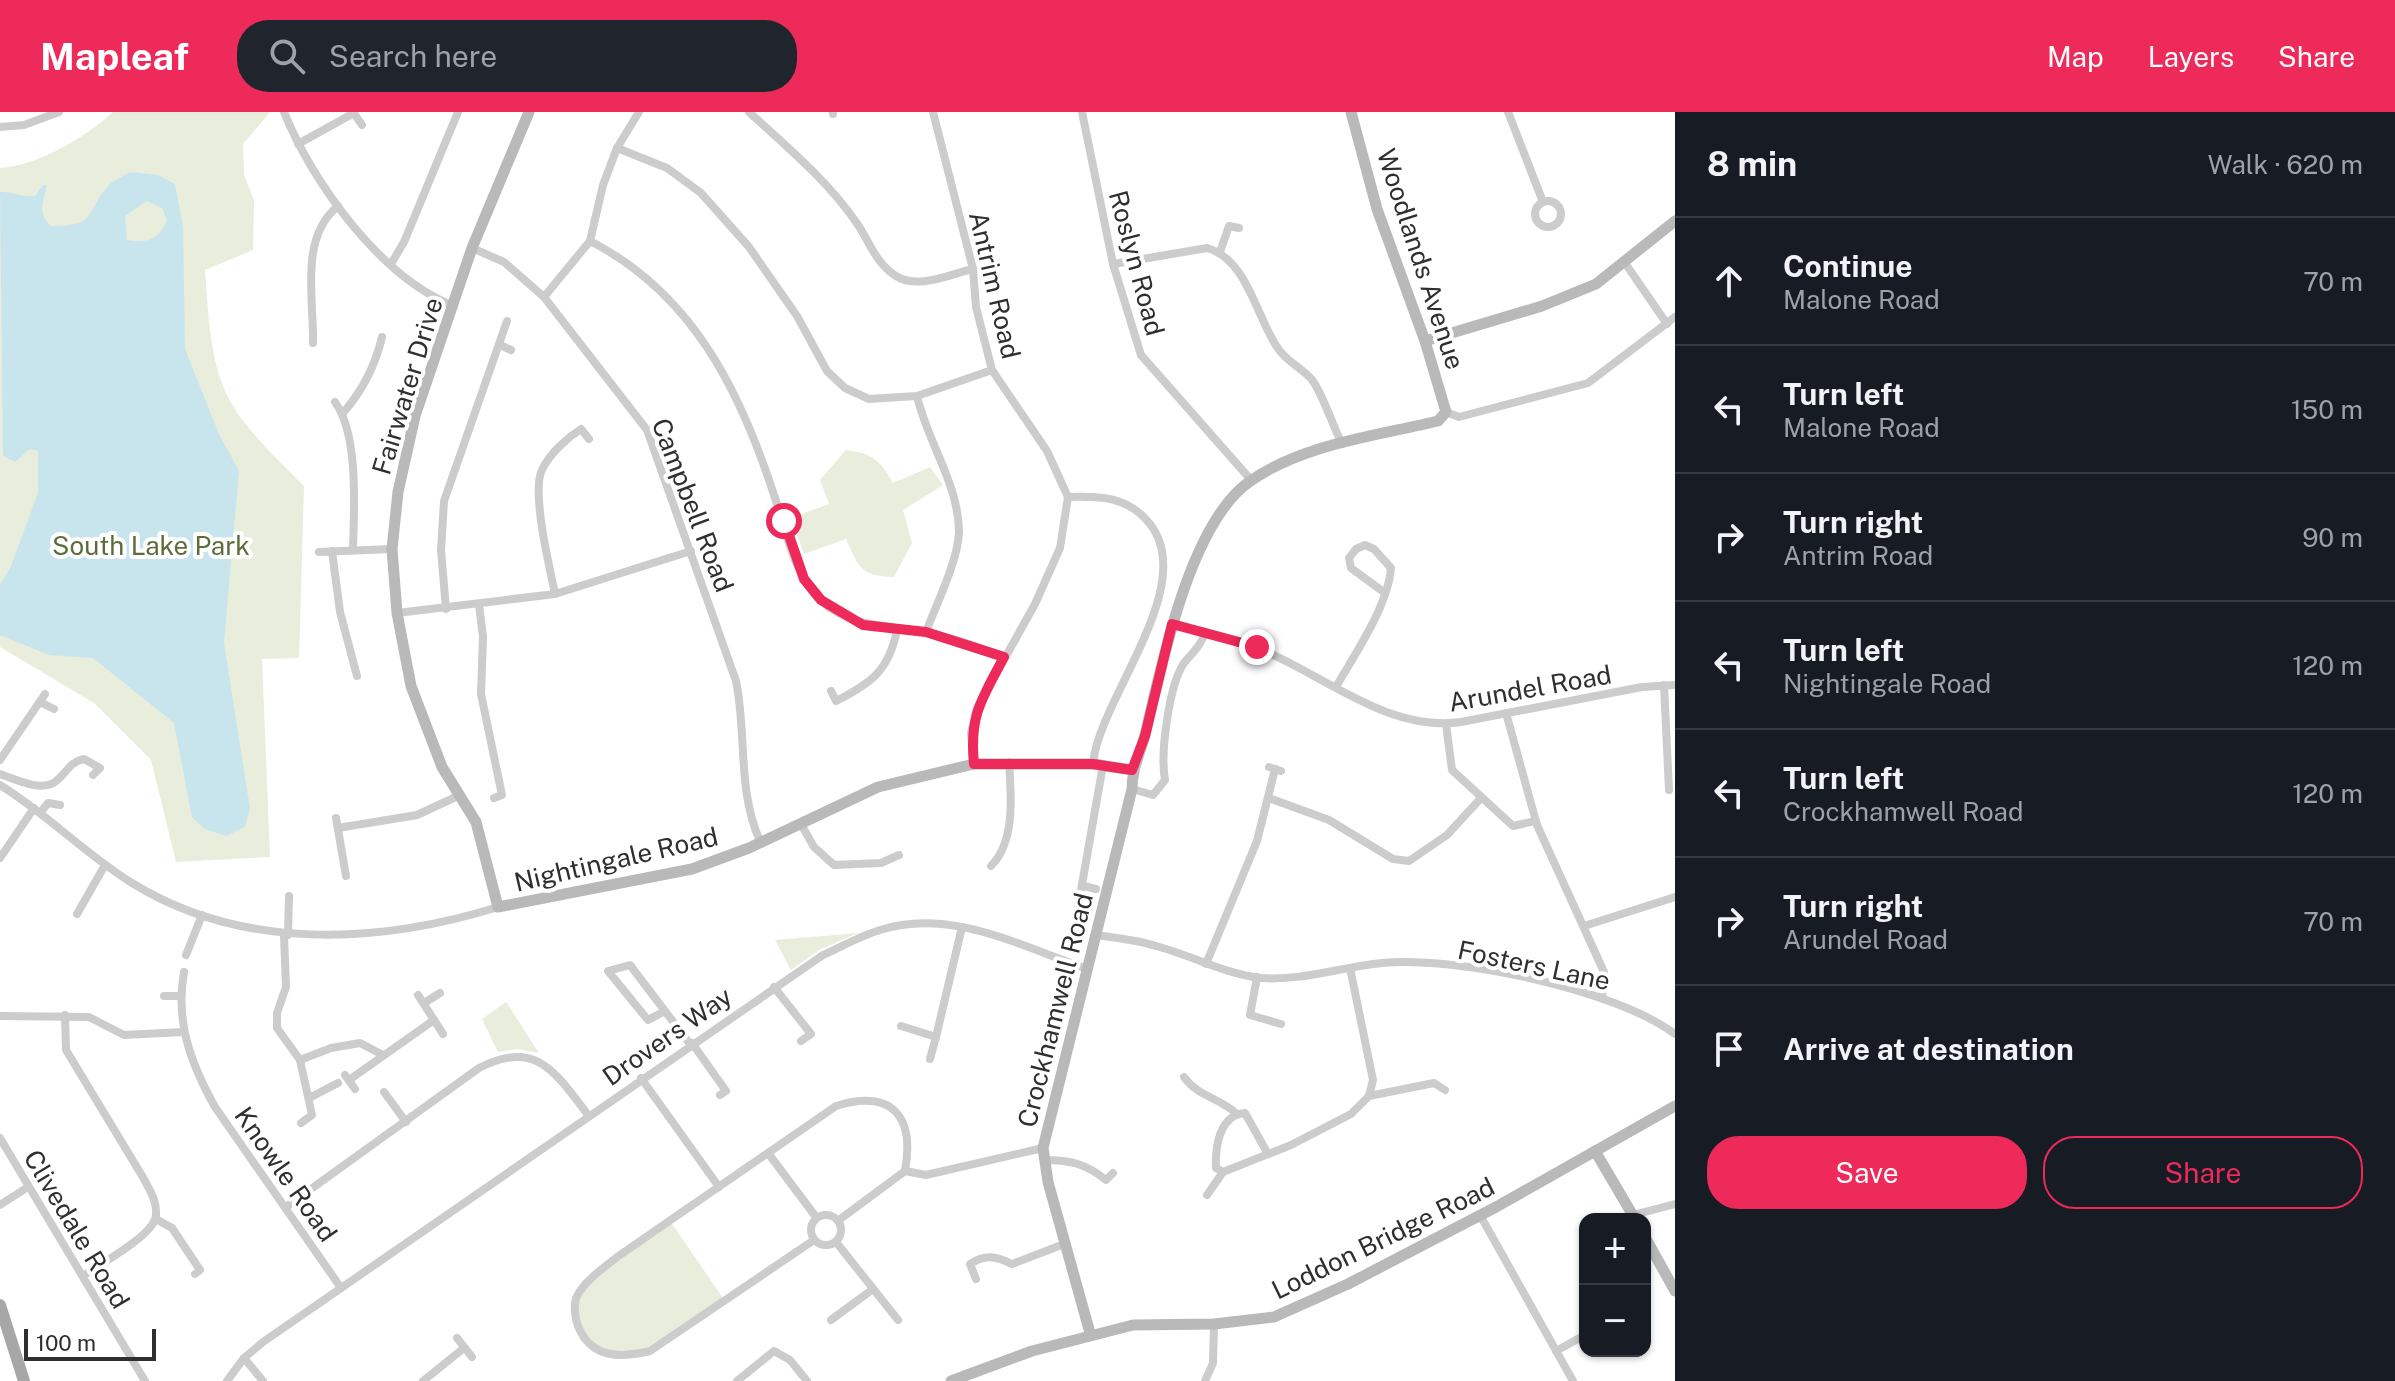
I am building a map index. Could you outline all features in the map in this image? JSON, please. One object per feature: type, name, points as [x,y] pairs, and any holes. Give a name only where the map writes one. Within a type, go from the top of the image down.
[{"type":"main road","points":[[0,1305],[24,1381]]},
{"type":"street","points":[[0,127],[24,125],[59,112]]},
{"type":"street","points":[[284,112],[298,144],[338,206],[391,264],[454,306]]},
{"type":"street","points":[[298,144],[354,112],[362,125]]},
{"type":"street","points":[[391,264],[458,112]]},
{"type":"street","name":"Fairwater Drive","points":[[498,907],[486,849],[475,820],[458,796],[416,699],[397,613],[392,549],[405,453],[472,248],[529,112]]},
{"type":"street","points":[[544,297],[590,241],[617,148],[639,112]]},
{"type":"street","points":[[749,112],[805,163],[856,222],[876,258],[897,277],[922,282],[973,269]]},
{"type":"street","name":"Antrim Road","points":[[933,112],[973,269],[976,307],[992,370],[1047,451],[1068,497]]},
{"type":"street","name":"Roslyn Road","points":[[1082,112],[1113,264],[1141,355],[1251,480]]},
{"type":"street","name":"Woodlands Avenue","points":[[1351,112],[1377,209],[1425,341],[1444,416]]},
{"type":"street","points":[[1508,112],[1543,202]]},
{"type":"street","points":[[617,148],[667,168],[701,193],[749,247],[797,316],[827,371],[845,388],[869,399],[917,396],[992,370]]},
{"type":"street","points":[[313,343],[311,290],[316,237],[322,223],[338,206]]},
{"type":"street","points":[[1425,341],[1578,293],[1625,263],[1675,221]]},
{"type":"street","points":[[1220,252],[1226,224],[1239,228]]},
{"type":"street","points":[[590,241],[627,260],[674,303],[708,347],[754,433],[801,571],[821,600],[863,625],[926,632],[1004,657]]},
{"type":"street","name":"Campbell Road","points":[[472,248],[504,262],[544,297],[647,430],[736,681],[743,715],[747,800],[760,841]]},
{"type":"street","points":[[1113,264],[1207,248],[1220,252],[1232,262],[1277,347],[1288,361],[1311,379],[1342,444]]},
{"type":"street","points":[[1625,263],[1667,324]]},
{"type":"street","name":"Crockhamwell Road","points":[[1090,1333],[1064,1244],[1044,1154],[1132,789],[1132,770],[1145,736],[1172,624],[1212,527],[1230,499],[1251,480],[1288,462],[1444,416],[1459,417],[1482,412],[1588,383],[1655,338],[1675,317]]},
{"type":"street","points":[[446,609],[441,550],[444,501],[459,450],[507,321]]},
{"type":"street","points":[[302,327],[314,328]]},
{"type":"street","points":[[343,413],[361,392],[378,356],[382,337]]},
{"type":"street","points":[[500,345],[511,350]]},
{"type":"street","points":[[917,396],[922,420],[950,491],[959,533],[926,632]]},
{"type":"street","points":[[335,402],[343,413],[352,471],[353,550]]},
{"type":"street","points":[[555,594],[540,522],[540,471],[578,425],[589,439]]},
{"type":"street","points":[[974,764],[971,733],[977,708],[1035,604],[1060,548],[1068,497],[1106,496],[1138,509],[1158,535],[1162,561],[1153,618],[1100,732],[1084,886],[1078,907]]},
{"type":"street","points":[[1336,687],[1385,593],[1391,568],[1374,549],[1365,545],[1356,549],[1349,558],[1351,568],[1385,593]]},
{"type":"street","points":[[319,552],[392,549]]},
{"type":"street","points":[[332,551],[340,612],[357,676]]},
{"type":"street","points":[[397,613],[555,594],[606,581],[691,551]]},
{"type":"street","points":[[479,605],[483,637],[481,694],[502,795],[494,798]]},
{"type":"street","name":"Arundel Road","points":[[1172,624],[1257,647],[1387,713],[1409,721],[1446,724],[1675,685]]},
{"type":"street","points":[[831,691],[838,706],[861,688],[891,658],[897,630]]},
{"type":"street","points":[[1132,789],[1153,795],[1165,780],[1162,760],[1176,682],[1184,664],[1198,650],[1205,633]]},
{"type":"street","points":[[343,662],[353,660]]},
{"type":"street","points":[[1664,685],[1669,790]]},
{"type":"street","points":[[0,760],[43,698],[54,709]]},
{"type":"street","points":[[1506,713],[1535,821],[1604,972],[1602,998]]},
{"type":"street","points":[[1446,724],[1448,763],[1513,826],[1535,821]]},
{"type":"street","points":[[0,774],[44,786],[54,782],[74,761],[84,759],[100,768]]},
{"type":"street","points":[[991,866],[1001,862],[1012,812],[1009,761]]},
{"type":"street","name":"Nightingale Road","points":[[0,785],[135,885],[202,915],[286,935],[385,930],[692,869],[801,824],[878,787],[974,764],[1009,761],[1098,764],[1132,770]]},
{"type":"street","points":[[1206,964],[1257,841],[1275,769]]},
{"type":"street","points":[[346,876],[337,823],[417,815],[458,796]]},
{"type":"street","points":[[1269,798],[1329,820],[1393,859],[1409,861],[1447,835],[1481,798]]},
{"type":"street","points":[[0,858],[37,810],[48,803],[60,805]]},
{"type":"street","points":[[801,824],[814,847],[834,865],[881,863],[893,855]]},
{"type":"street","points":[[77,914],[79,901],[105,865]]},
{"type":"street","points":[[1084,886],[1096,889]]},
{"type":"street","points":[[289,896],[286,987],[277,1013],[277,1028],[300,1060],[311,1097],[312,1115],[301,1123]]},
{"type":"street","points":[[1584,926],[1675,897]]},
{"type":"street","points":[[186,955],[202,915]]},
{"type":"street","name":"Drovers Way","points":[[227,1381],[244,1358],[308,1311],[823,955],[880,929],[926,922],[962,927],[1088,969]]},
{"type":"street","points":[[930,1059],[962,927]]},
{"type":"street","name":"Fosters Lane","points":[[1096,935],[1157,946],[1206,964],[1257,977],[1292,980],[1384,963],[1469,968],[1566,987],[1602,998],[1648,1016],[1675,1034]]},
{"type":"street","points":[[665,1011],[648,1020],[607,971],[630,965],[726,1091]]},
{"type":"street","points":[[1350,968],[1373,1080],[1369,1096]]},
{"type":"street","name":"Knowle Road","points":[[184,972],[180,996],[183,1032],[200,1081],[341,1288]]},
{"type":"street","points":[[1250,1015],[1257,977]]},
{"type":"street","points":[[774,987],[811,1034],[801,1041]]},
{"type":"street","points":[[440,993],[421,999],[443,1034]]},
{"type":"street","points":[[164,996],[180,996]]},
{"type":"street","points":[[65,1015],[66,1050],[155,1201],[156,1219],[146,1233],[83,1276]]},
{"type":"street","points":[[1240,1017],[1250,1015],[1281,1024]]},
{"type":"street","points":[[0,1016],[89,1017],[124,1035],[183,1032]]},
{"type":"street","points":[[355,1089],[347,1078],[372,1065],[381,1054],[434,1020]]},
{"type":"street","points":[[901,1026],[936,1037]]},
{"type":"street","points":[[300,1060],[331,1048],[360,1043],[381,1054]]},
{"type":"street","points":[[286,1207],[499,1057],[537,1059],[553,1068],[588,1115]]},
{"type":"street","points":[[1434,1083],[1439,1072]]},
{"type":"street","points":[[1184,1077],[1193,1089],[1225,1102],[1237,1114]]},
{"type":"street","points":[[641,1078],[719,1187]]},
{"type":"street","points":[[311,1097],[338,1083]]},
{"type":"street","points":[[1207,1195],[1223,1172],[1340,1120],[1369,1096],[1434,1083],[1445,1090]]},
{"type":"street","points":[[384,1092],[406,1122]]},
{"type":"street","points":[[814,1240],[650,1351],[623,1358],[602,1353],[583,1339],[576,1319],[576,1298],[590,1280],[617,1257],[836,1106],[861,1099],[888,1106],[906,1123],[910,1147],[905,1171],[839,1220]]},
{"type":"street","name":"Loddon Bridge Road","points":[[951,1381],[1090,1333],[1133,1325],[1214,1324],[1274,1317],[1348,1284],[1480,1215],[1675,1106]]},
{"type":"street","points":[[1223,1172],[1216,1168],[1215,1147],[1226,1123],[1237,1114],[1245,1113],[1268,1154]]},
{"type":"street","name":"Clivedale Road","points":[[0,1138],[145,1381]]},
{"type":"street","points":[[1595,1151],[1632,1213]]},
{"type":"street","points":[[768,1153],[816,1217]]},
{"type":"street","points":[[905,1171],[926,1175],[1044,1154],[1088,1166],[1107,1180]]},
{"type":"street","points":[[0,1205],[28,1187]]},
{"type":"street","points":[[1647,1213],[1675,1204]]},
{"type":"street","points":[[827,1214],[839,1220],[842,1232],[836,1242],[823,1245],[814,1240],[810,1228],[816,1217],[827,1214]]},
{"type":"street","points":[[1480,1215],[1573,1381]]},
{"type":"street","points":[[156,1219],[172,1228],[200,1270]]},
{"type":"street","points":[[836,1242],[898,1320]]},
{"type":"street","points":[[1004,1271],[1012,1264],[1064,1244]]},
{"type":"street","points":[[1651,1248],[1675,1291]]},
{"type":"street","points":[[976,1279],[970,1264],[980,1258],[991,1255],[1012,1264]]},
{"type":"street","points":[[831,1320],[873,1289]]},
{"type":"street","points":[[1205,1381],[1213,1363],[1214,1324]]},
{"type":"street","points":[[457,1338],[472,1357]]},
{"type":"street","points":[[1556,1351],[1579,1338]]},
{"type":"street","points":[[423,1381],[464,1348]]},
{"type":"street","points":[[737,1381],[774,1351],[790,1360],[807,1381]]},
{"type":"street","points":[[244,1358],[263,1381]]},
{"type":"green space","name":"South Lake Park","points":[[113,112],[270,112],[243,144],[244,175],[254,200],[253,250],[205,270],[212,343],[218,372],[229,400],[259,439],[304,486],[299,658],[262,659],[270,857],[176,862],[151,760],[94,703],[0,647],[0,168],[29,162],[60,149]]},
{"type":"green space","points":[[846,450],[875,459],[893,483],[930,467],[943,485],[903,510],[912,543],[894,577],[874,575],[862,568],[846,539],[804,554],[791,518],[829,504],[820,480]]},
{"type":"green space","points":[[858,933],[819,950],[791,970],[775,940]]},
{"type":"green space","points":[[506,1002],[539,1053],[518,1049],[498,1052],[482,1019]]},
{"type":"green space","points":[[670,1221],[725,1301],[650,1351],[623,1358],[583,1339],[576,1298],[590,1280]]},
{"type":"water","name":"South Lake Park","points":[[130,172],[158,175],[175,184],[183,227],[185,349],[219,434],[239,471],[224,643],[250,809],[245,827],[226,836],[205,829],[192,817],[174,723],[93,658],[49,655],[0,635],[0,585],[11,566],[38,493],[38,451],[30,449],[15,462],[3,456],[0,192],[35,196],[43,185],[47,185],[42,207],[47,221],[51,226],[77,224],[88,216],[108,186]],"holes":[[[147,201],[162,208],[167,220],[157,236],[141,241],[127,240],[125,216]]]},
{"type":"route","points":[[784,521],[804,579],[821,600],[863,625],[926,632],[1004,657],[977,708],[971,733],[974,764],[1009,761],[1093,764],[1132,770],[1145,736],[1172,624],[1257,647]]}]
